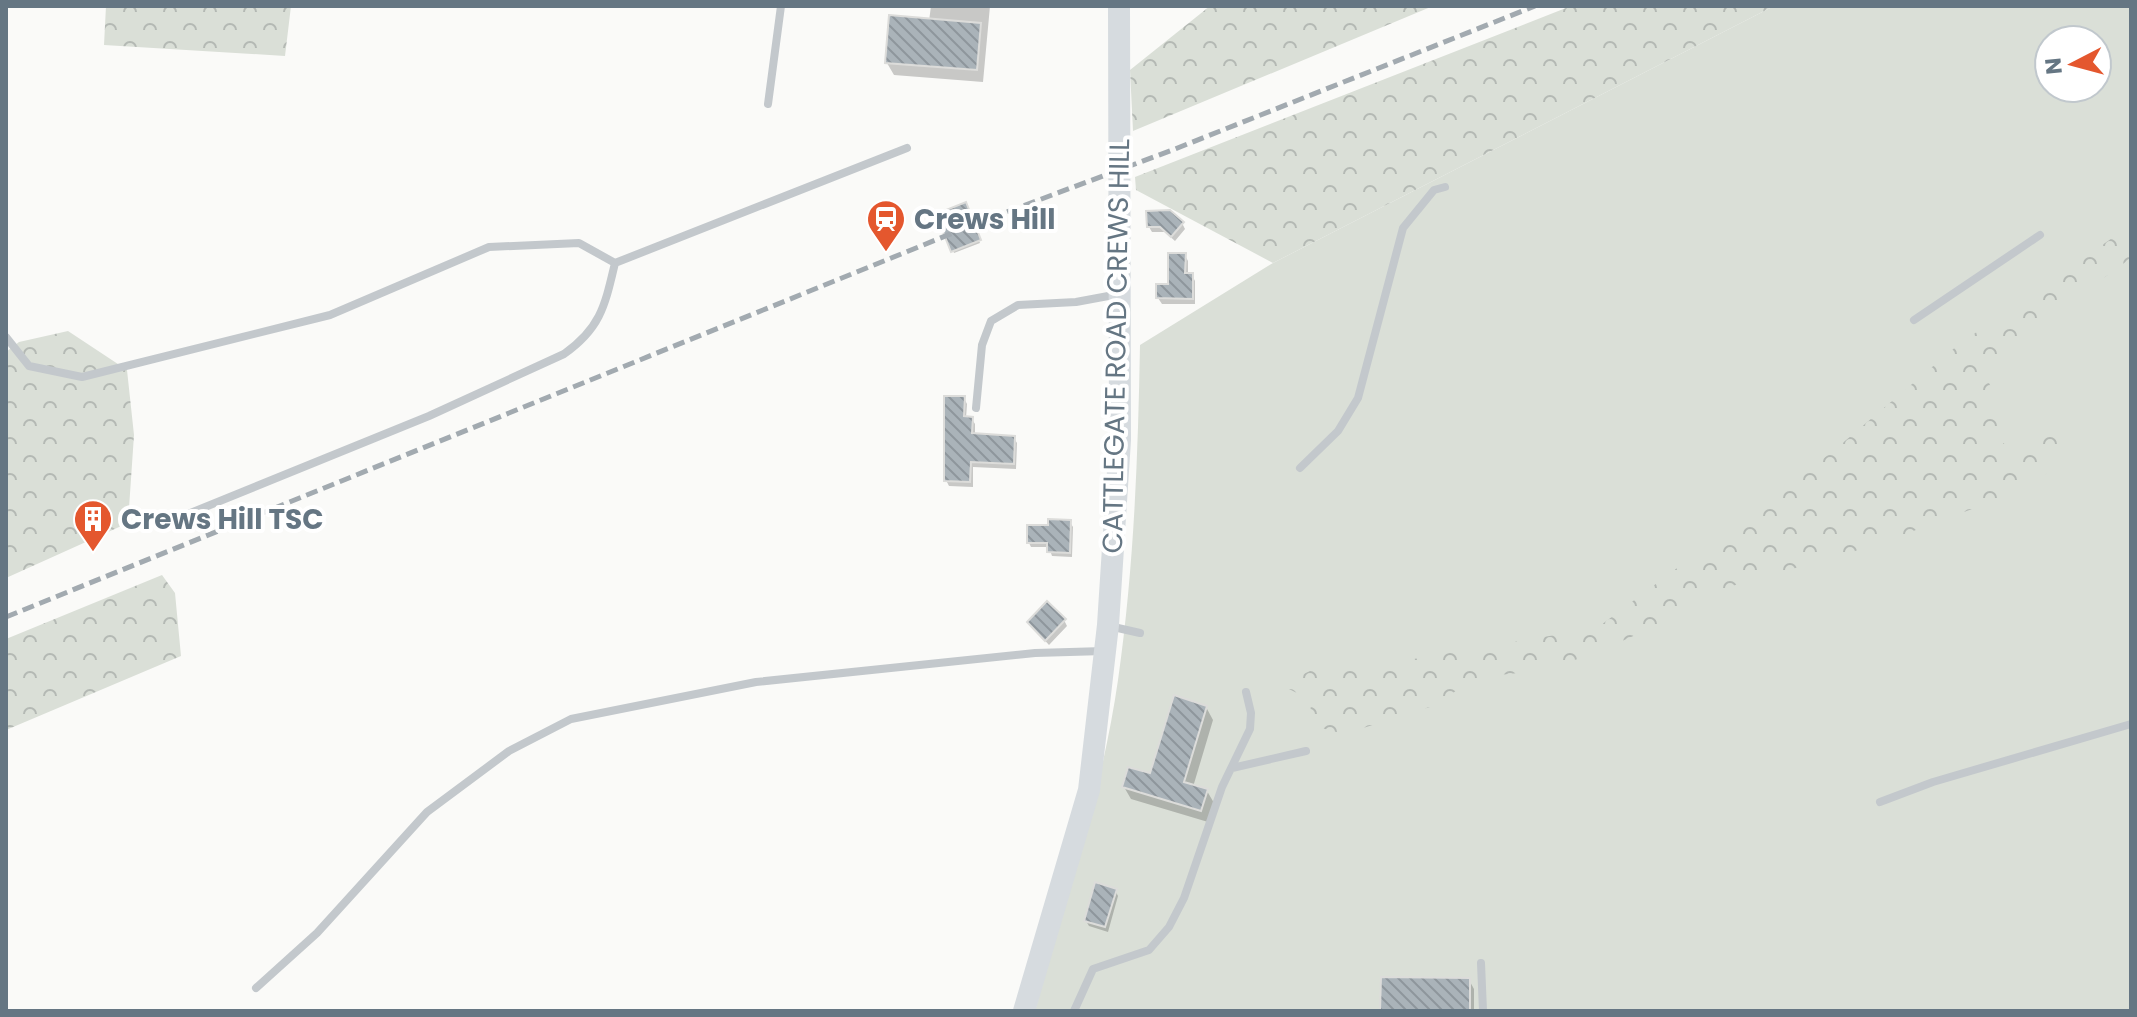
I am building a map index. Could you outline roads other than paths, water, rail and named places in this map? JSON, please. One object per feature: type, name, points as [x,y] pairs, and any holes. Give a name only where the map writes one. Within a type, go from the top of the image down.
[{"type":"street","name":"CATTLEGATE ROAD CREWS HILL","points":[[1024,1011],[1089,790],[1108,625],[1120,440],[1119,6]]},
{"type":"lane","points":[[768,104],[781,6]]},
{"type":"lane","points":[[615,263],[907,148]]},
{"type":"lane","points":[[1300,468],[1338,431],[1358,398],[1403,228],[1434,190],[1445,187]]},
{"type":"lane","points":[[1914,320],[2040,235]]},
{"type":"lane","points":[[6,337],[29,366],[82,377],[330,315],[489,247],[579,243],[615,263]]},
{"type":"lane","points":[[183,516],[429,416],[564,354],[582,342],[596,325],[604,309],[615,263]]},
{"type":"lane","points":[[976,408],[982,345],[991,321],[1018,305],[1076,302],[1120,294]]},
{"type":"lane","points":[[1108,625],[1140,633]]},
{"type":"lane","points":[[256,988],[317,933],[427,812],[509,751],[571,719],[756,682],[1035,653],[1105,651]]},
{"type":"lane","points":[[1074,1011],[1093,969],[1149,950],[1169,927],[1184,898],[1222,787],[1250,729],[1251,713],[1246,692]]},
{"type":"lane","points":[[1880,802],[1933,782],[2131,724]]},
{"type":"lane","points":[[1232,768],[1306,751]]},
{"type":"lane","points":[[1481,963],[1483,1011]]},
{"type":"railway","points":[[6,617],[980,222],[1175,149],[1535,6]]},
{"type":"place","name":"Crews Hill","points":[[886,253]]},
{"type":"place","name":"Crews Hill TSC","points":[[93,553]]}]
